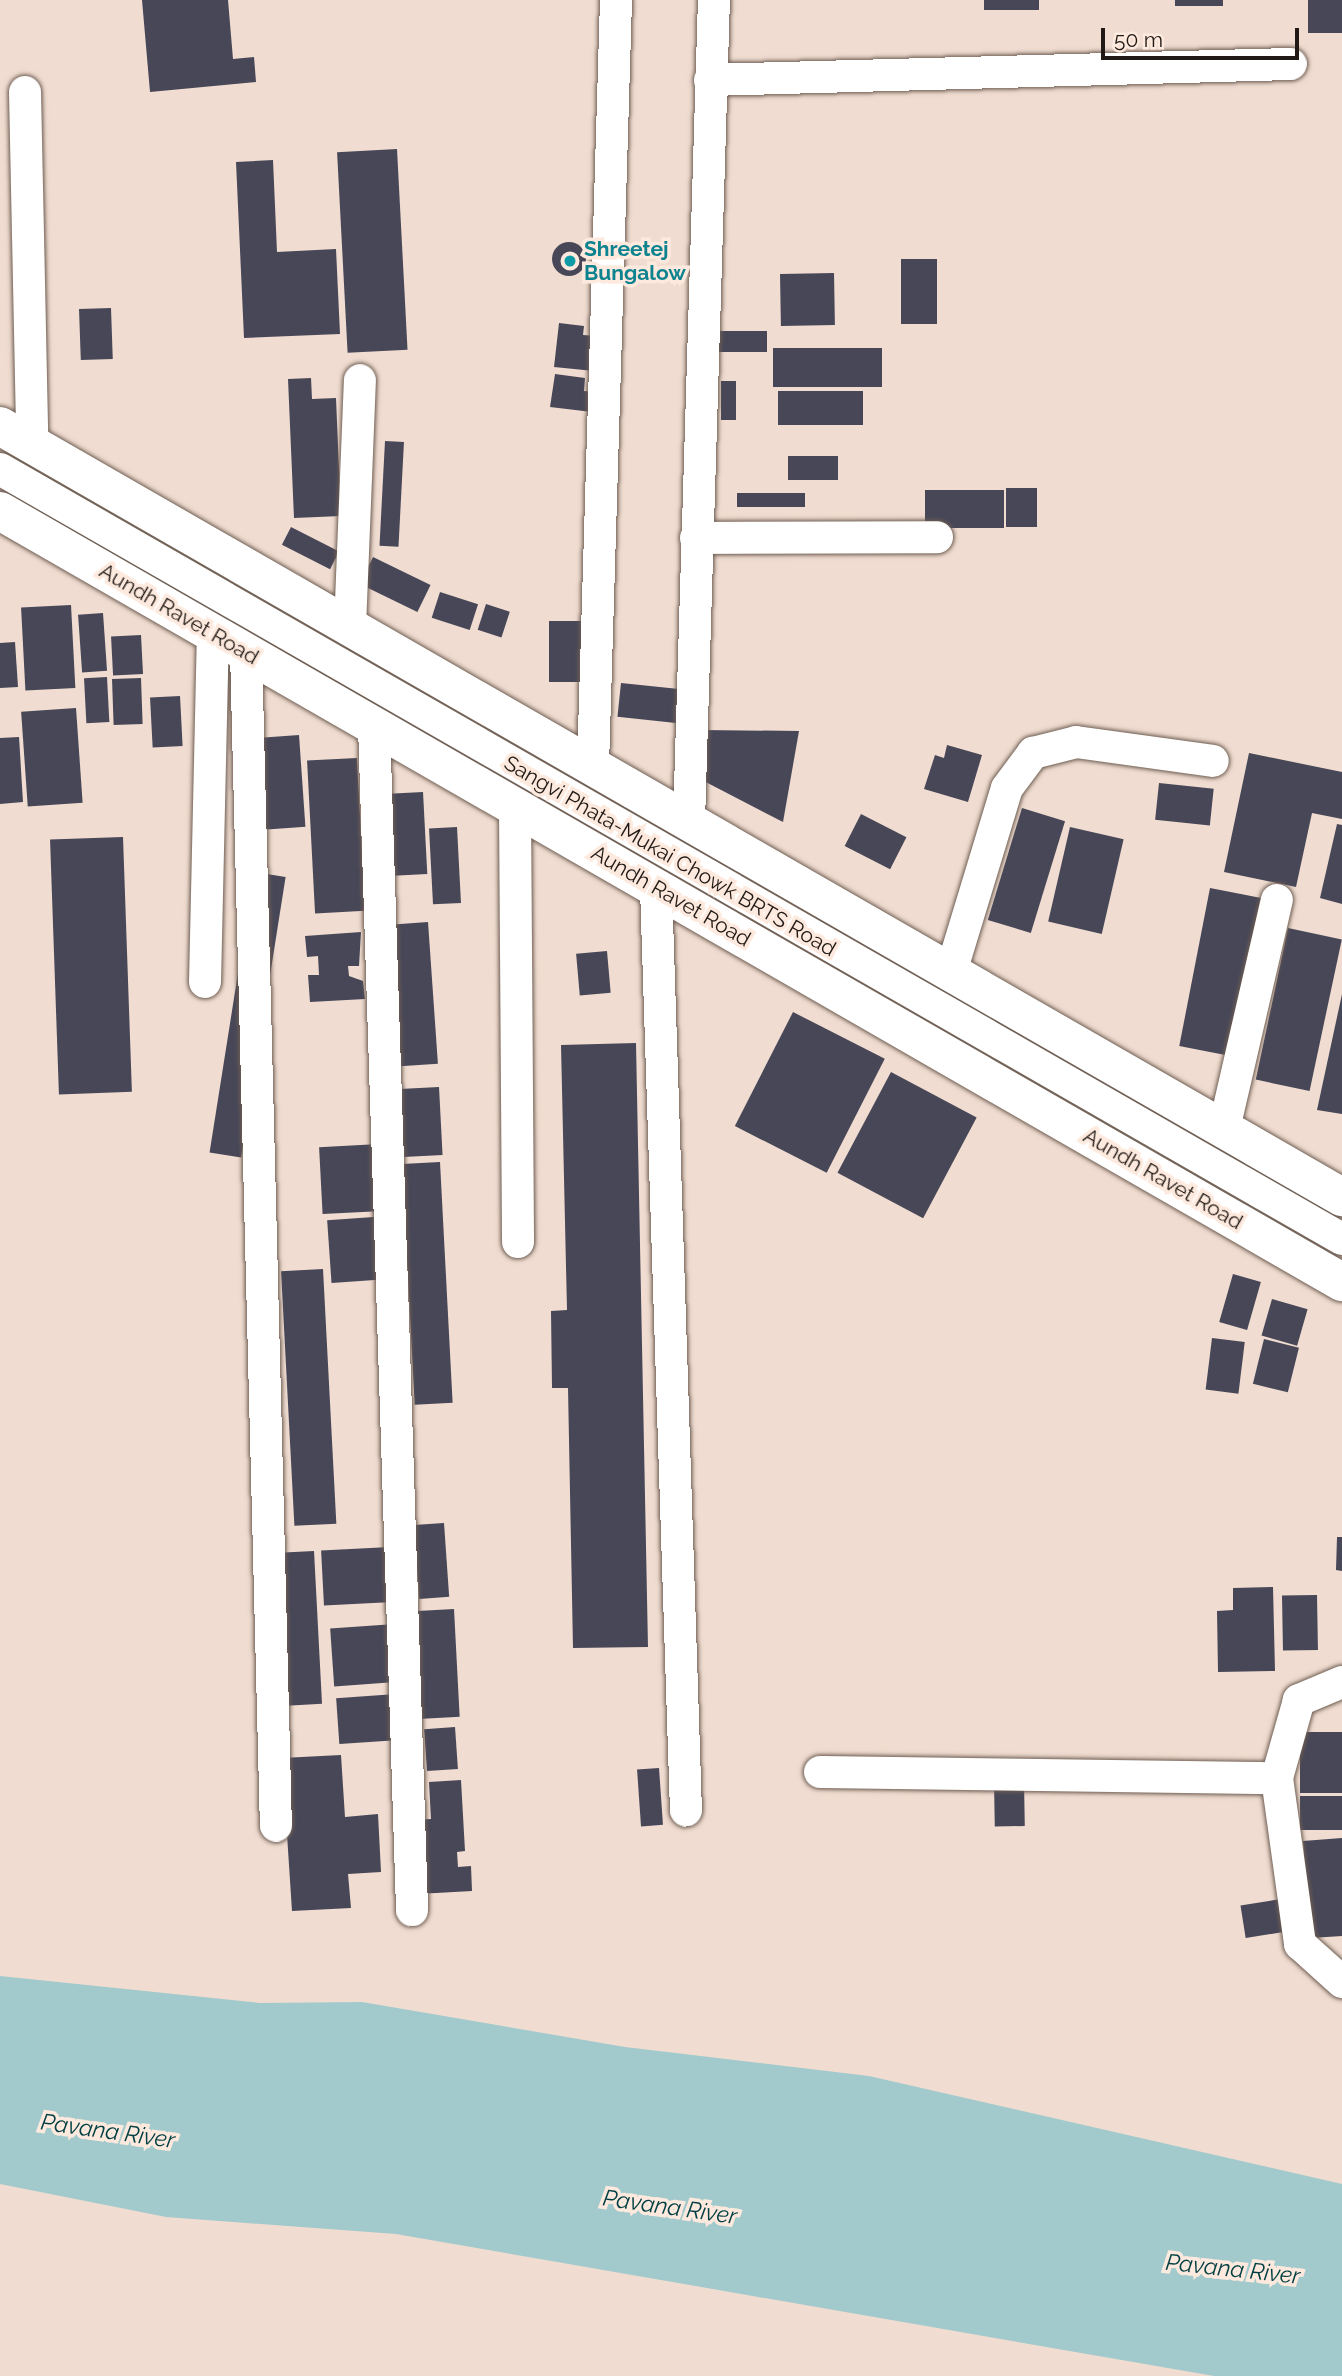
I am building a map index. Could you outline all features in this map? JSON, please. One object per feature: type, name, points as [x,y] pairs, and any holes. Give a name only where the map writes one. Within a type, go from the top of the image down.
[{"type":"main road","points":[[16,433],[1342,1196]]},
{"type":"main road","name":"Aundh Ravet Road","points":[[0,511],[1342,1282]]},
{"type":"street","points":[[593,766],[616,0]]},
{"type":"street","points":[[689,821],[714,0]]},
{"type":"street","points":[[710,80],[1291,64]]},
{"type":"street","points":[[16,433],[25,92]]},
{"type":"street","points":[[350,627],[360,380]]},
{"type":"street","name":"Sangvi Phata-Mukai Chowk BRTS Road","points":[[0,469],[1342,1239]]},
{"type":"street","points":[[696,538],[937,537]]},
{"type":"street","points":[[205,982],[213,633]]},
{"type":"street","points":[[246,652],[276,1826]]},
{"type":"street","points":[[374,726],[412,1910]]},
{"type":"street","points":[[951,972],[1007,789],[1033,753],[1076,742],[1213,761]]},
{"type":"street","points":[[515,807],[518,1242]]},
{"type":"street","points":[[656,888],[686,1811]]},
{"type":"street","points":[[1224,1129],[1277,900]]},
{"type":"street","points":[[1342,1682],[1299,1700],[1289,1717],[1278,1778],[1300,1944],[1342,1982]]},
{"type":"street","points":[[820,1772],[1278,1778]]},
{"type":"water","name":"Pavana River","points":[[0,1976],[260,2003],[362,2002],[625,2047],[869,2076],[1342,2184],[1342,2376],[1214,2376],[396,2234],[166,2217],[0,2184]]},
{"type":"building","points":[[142,0],[228,0],[233,59],[254,57],[256,82],[150,92]]},
{"type":"building","points":[[984,0],[1039,0],[1039,10],[984,10]]},
{"type":"building","points":[[1175,0],[1223,0],[1223,6],[1175,6]]},
{"type":"building","points":[[1308,0],[1342,0],[1342,33],[1308,33]]},
{"type":"building","points":[[397,149],[408,350],[348,353],[337,152]]},
{"type":"building","points":[[273,160],[277,252],[336,249],[340,334],[244,338],[236,162]]},
{"type":"building","name":"Shreetej Bungalow","points":[[569,242],[581,247],[586,259],[581,271],[569,276],[557,271],[552,259],[557,247]]},
{"type":"building","points":[[901,259],[937,259],[937,324],[901,324]]},
{"type":"building","points":[[834,273],[835,325],[781,326],[780,274]]},
{"type":"building","points":[[111,308],[113,359],[81,360],[79,309]]},
{"type":"building","points":[[559,323],[584,326],[583,335],[597,336],[594,371],[554,367]]},
{"type":"building","points":[[715,331],[767,331],[767,352],[715,352]]},
{"type":"building","points":[[773,348],[882,348],[882,387],[773,387]]},
{"type":"building","points":[[555,374],[585,378],[584,391],[594,392],[592,412],[550,407]]},
{"type":"building","points":[[311,378],[312,399],[336,398],[341,516],[294,518],[288,379]]},
{"type":"building","points":[[721,381],[736,381],[736,420],[721,420]]},
{"type":"building","points":[[778,391],[863,391],[863,425],[778,425]]},
{"type":"building","points":[[385,441],[404,442],[398,547],[380,546]]},
{"type":"building","points":[[788,456],[838,456],[838,480],[788,480]]},
{"type":"building","points":[[1006,488],[1037,488],[1037,527],[1006,527]]},
{"type":"building","points":[[925,490],[1004,490],[1004,528],[925,528]]},
{"type":"building","points":[[737,493],[805,493],[805,507],[737,507]]},
{"type":"building","points":[[291,527],[339,552],[330,569],[282,545]]},
{"type":"building","points":[[373,557],[431,585],[417,612],[360,584]]},
{"type":"building","points":[[440,592],[478,604],[470,630],[432,618]]},
{"type":"building","points":[[486,604],[510,612],[501,637],[478,630]]},
{"type":"building","points":[[71,605],[75,688],[25,691],[21,608]]},
{"type":"building","points":[[103,613],[107,671],[82,673],[78,615]]},
{"type":"building","points":[[549,621],[595,621],[595,682],[549,682]]},
{"type":"building","points":[[141,635],[143,674],[113,676],[111,637]]},
{"type":"building","points":[[15,642],[18,687],[0,688],[0,643]]},
{"type":"building","points":[[107,677],[109,722],[86,723],[84,678]]},
{"type":"building","points":[[141,678],[143,724],[114,725],[112,679]]},
{"type":"building","points":[[621,683],[689,690],[685,724],[617,717]]},
{"type":"building","points":[[180,696],[183,746],[153,748],[150,698]]},
{"type":"building","points":[[76,708],[83,803],[28,807],[21,712]]},
{"type":"building","points":[[701,730],[799,731],[783,822],[698,778]]},
{"type":"building","points":[[299,735],[305,827],[257,830],[250,738]]},
{"type":"building","points":[[19,737],[23,802],[0,804],[0,738]]},
{"type":"building","points":[[947,745],[982,755],[968,802],[924,789],[935,755],[944,758]]},
{"type":"building","points":[[1249,753],[1342,772],[1342,819],[1312,813],[1296,887],[1224,872]]},
{"type":"building","points":[[357,758],[365,911],[315,913],[307,761]]},
{"type":"building","points":[[1159,783],[1214,789],[1210,826],[1155,820]]},
{"type":"building","points":[[423,792],[427,874],[388,876],[384,794]]},
{"type":"building","points":[[1022,808],[1065,821],[1031,933],[988,920]]},
{"type":"building","points":[[861,814],[906,837],[890,869],[845,846]]},
{"type":"building","points":[[1337,824],[1342,825],[1342,904],[1320,898]]},
{"type":"building","points":[[457,827],[461,903],[433,904],[429,828]]},
{"type":"building","points":[[1070,827],[1124,839],[1102,934],[1048,922]]},
{"type":"building","points":[[123,837],[132,1092],[59,1094],[50,840]]},
{"type":"building","points":[[254,872],[286,877],[241,1158],[210,1153]]},
{"type":"building","points":[[1210,888],[1269,899],[1238,1057],[1179,1046]]},
{"type":"building","points":[[428,922],[438,1064],[400,1066],[390,925]]},
{"type":"building","points":[[1288,928],[1342,939],[1310,1091],[1256,1080]]},
{"type":"building","points":[[361,932],[359,966],[348,966],[349,976],[363,981],[365,999],[310,1002],[308,975],[319,975],[318,956],[307,957],[305,936]]},
{"type":"building","points":[[607,951],[611,993],[580,996],[576,954]]},
{"type":"building","points":[[1342,994],[1342,1114],[1317,1110]]},
{"type":"building","points":[[793,1012],[885,1059],[827,1173],[735,1126]]},
{"type":"building","points":[[636,1043],[648,1647],[573,1648],[568,1388],[552,1388],[551,1311],[567,1310],[561,1045]]},
{"type":"building","points":[[891,1072],[977,1118],[923,1218],[837,1173]]},
{"type":"building","points":[[439,1087],[443,1155],[394,1157],[390,1090]]},
{"type":"building","points":[[379,1144],[383,1211],[323,1214],[319,1147]]},
{"type":"building","points":[[440,1162],[453,1403],[415,1405],[402,1164]]},
{"type":"building","points":[[388,1216],[392,1279],[332,1283],[327,1220]]},
{"type":"building","points":[[323,1269],[336,1524],[294,1526],[281,1271]]},
{"type":"building","points":[[1233,1274],[1261,1282],[1247,1330],[1219,1322]]},
{"type":"building","points":[[1272,1299],[1308,1309],[1297,1346],[1262,1336]]},
{"type":"building","points":[[1212,1338],[1245,1342],[1238,1394],[1206,1390]]},
{"type":"building","points":[[1264,1339],[1299,1348],[1288,1392],[1253,1384]]},
{"type":"building","points":[[444,1523],[449,1597],[419,1599],[414,1525]]},
{"type":"building","points":[[1337,1537],[1342,1537],[1342,1571],[1336,1570]]},
{"type":"building","points":[[390,1547],[393,1602],[324,1606],[321,1551]]},
{"type":"building","points":[[314,1551],[322,1704],[282,1706],[274,1553]]},
{"type":"building","points":[[1273,1587],[1275,1671],[1218,1672],[1217,1611],[1233,1610],[1233,1588]]},
{"type":"building","points":[[1317,1595],[1318,1650],[1283,1651],[1282,1596]]},
{"type":"building","points":[[454,1609],[460,1717],[419,1719],[413,1611]]},
{"type":"building","points":[[395,1624],[399,1682],[334,1686],[330,1629]]},
{"type":"building","points":[[396,1694],[399,1740],[339,1744],[336,1698]]},
{"type":"building","points":[[455,1727],[458,1769],[427,1771],[424,1729]]},
{"type":"building","points":[[1300,1732],[1342,1732],[1342,1793],[1300,1793]]},
{"type":"building","points":[[341,1755],[345,1817],[378,1814],[381,1872],[348,1874],[351,1908],[292,1911],[282,1758]]},
{"type":"building","points":[[659,1768],[663,1825],[641,1826],[637,1770]]},
{"type":"building","points":[[461,1780],[465,1851],[457,1852],[458,1867],[471,1866],[472,1891],[418,1894],[413,1820],[431,1819],[429,1782]]},
{"type":"building","points":[[1024,1781],[1025,1826],[995,1827],[994,1782]]},
{"type":"building","points":[[1300,1796],[1342,1796],[1342,1830],[1300,1830]]},
{"type":"building","points":[[1342,1838],[1342,1936],[1311,1938],[1303,1841]]},
{"type":"building","points":[[1281,1899],[1286,1932],[1246,1938],[1241,1905]]},
{"type":"place","name":"Shreetej Bungalow","points":[[570,261]]}]
